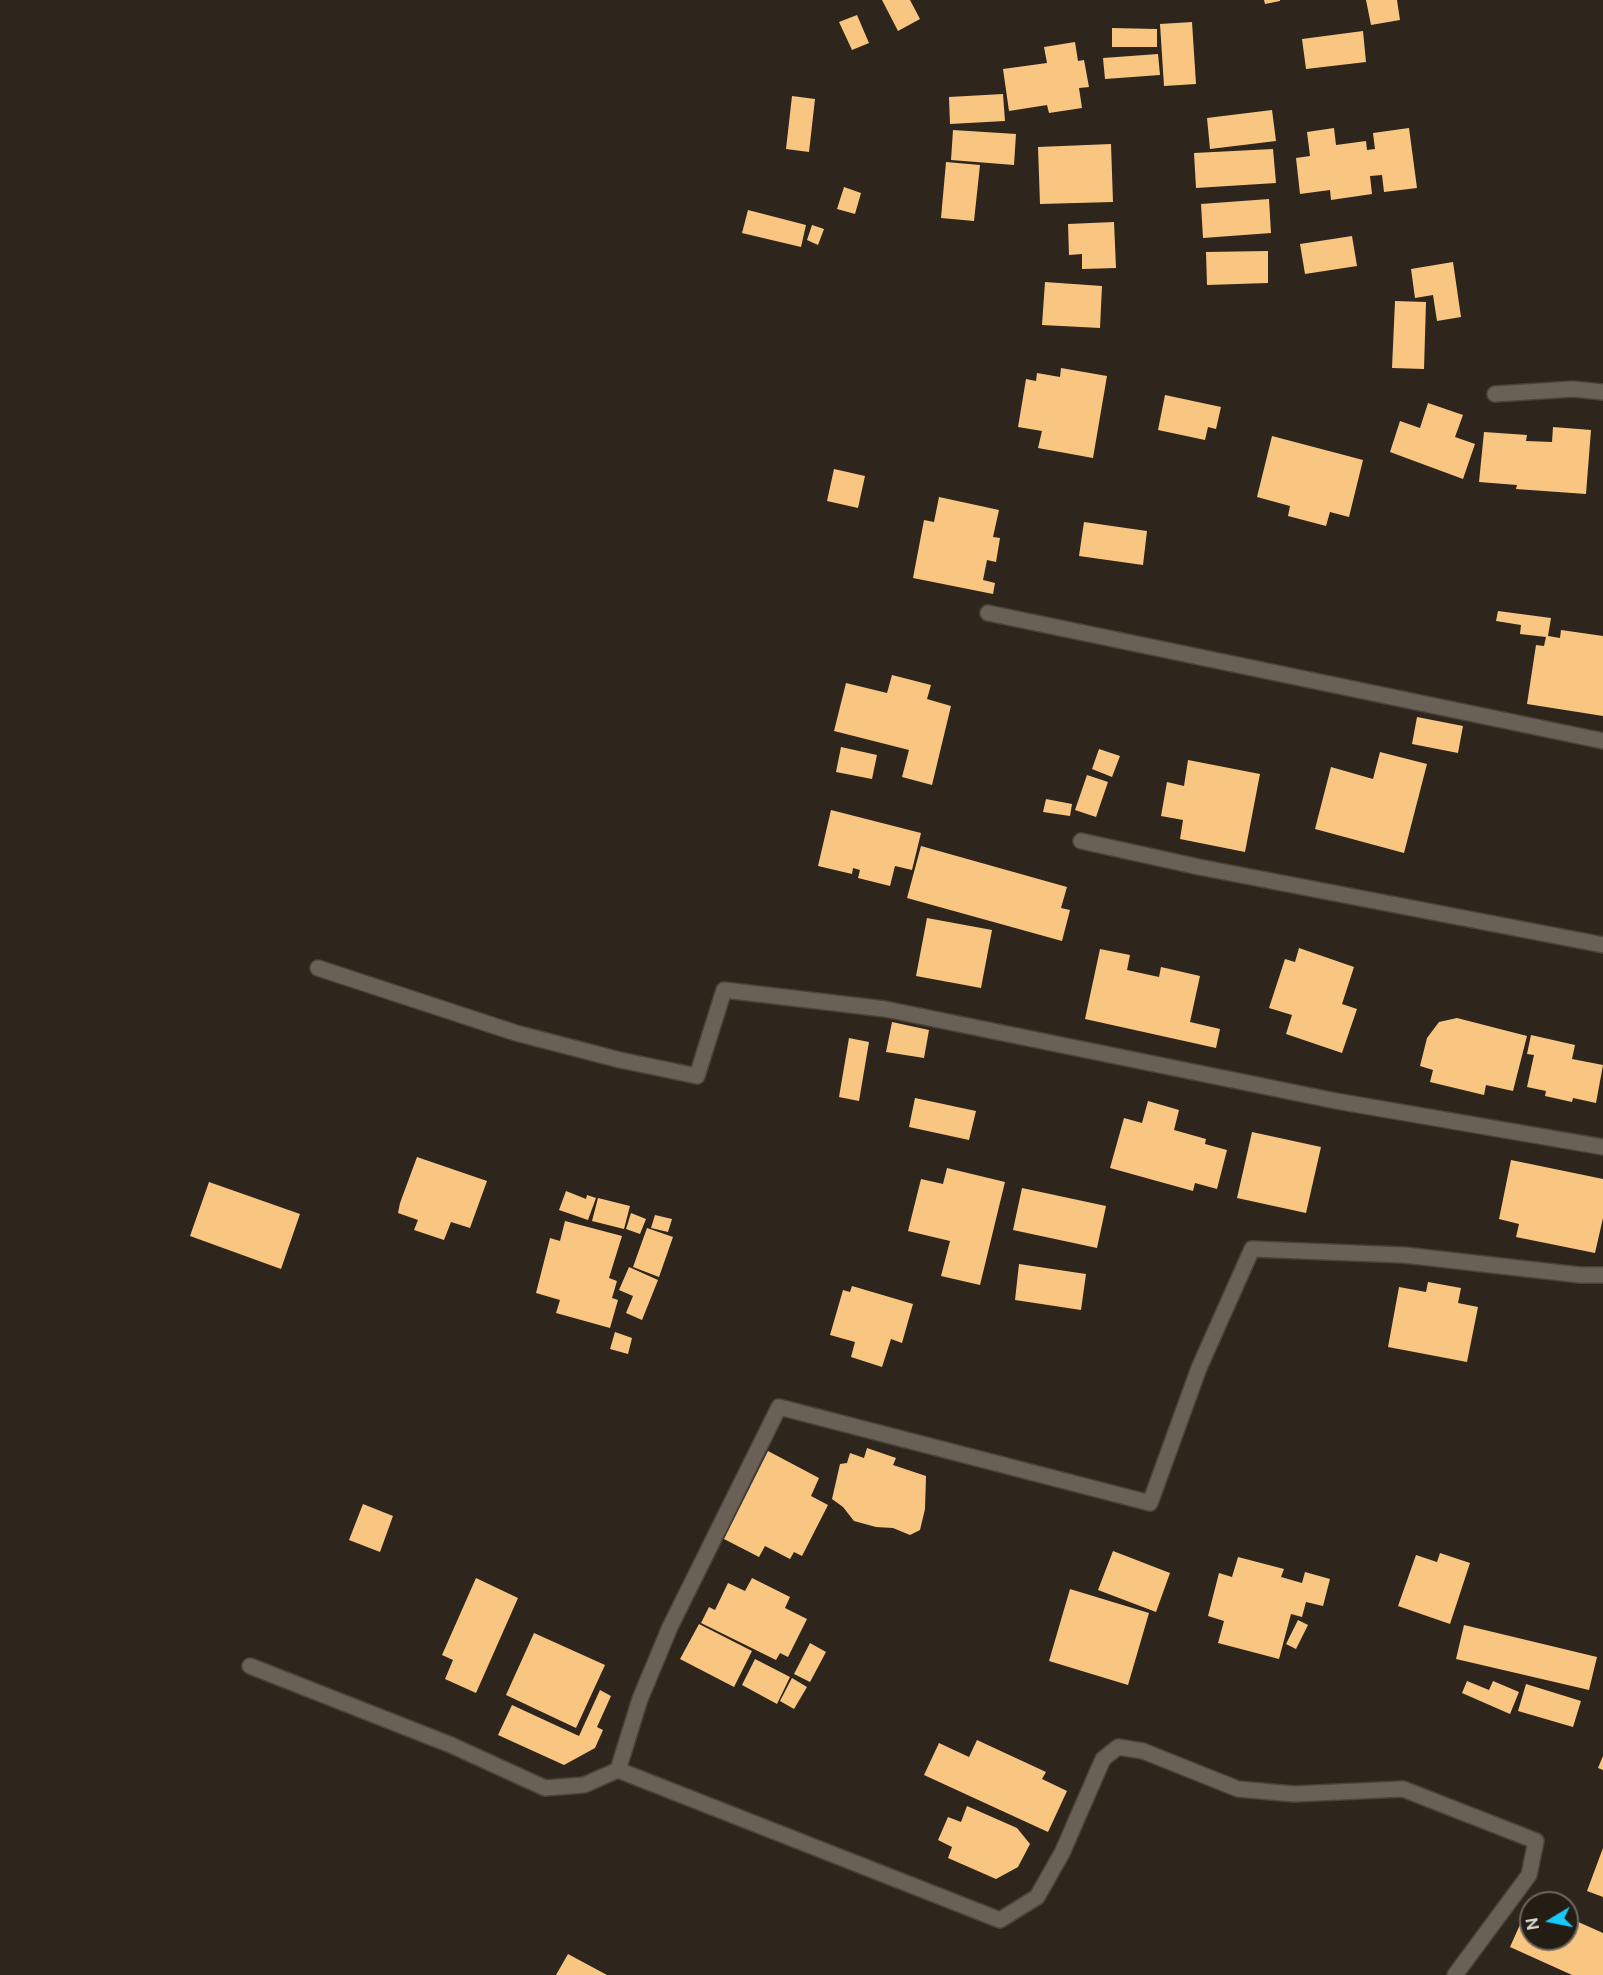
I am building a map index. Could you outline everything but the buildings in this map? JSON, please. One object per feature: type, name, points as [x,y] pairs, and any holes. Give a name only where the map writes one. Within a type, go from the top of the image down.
[{"type":"street","points":[[1495,394],[1573,389],[1603,392]]},
{"type":"street","points":[[988,613],[1603,741]]},
{"type":"street","points":[[1081,841],[1199,867],[1603,945]]},
{"type":"street","points":[[318,968],[516,1033],[620,1060],[697,1076],[724,990],[885,1009],[1336,1101],[1603,1147]]},
{"type":"street","points":[[618,1770],[640,1699],[670,1627],[778,1407],[1150,1503],[1199,1368],[1252,1249],[1404,1255],[1580,1275],[1603,1275]]},
{"type":"street","points":[[250,1666],[451,1745],[545,1788],[584,1785],[618,1770],[1000,1920],[1037,1897],[1062,1853],[1103,1759],[1118,1747],[1143,1751],[1238,1789],[1294,1794],[1402,1789],[1536,1841],[1529,1875],[1455,1975]]}]
